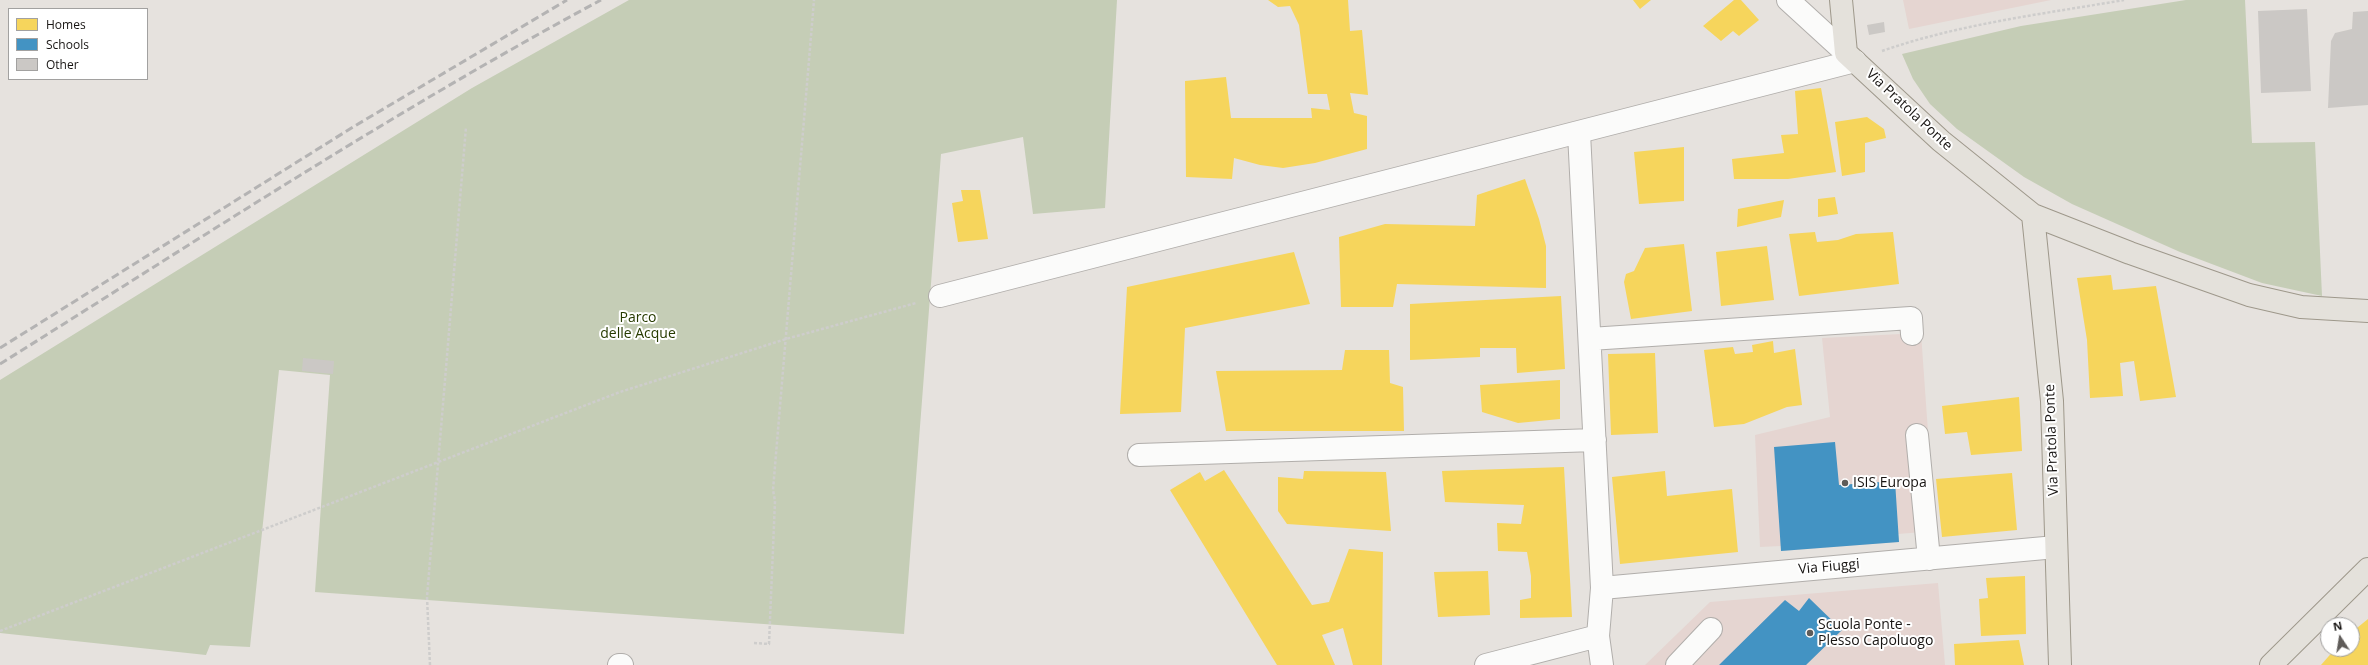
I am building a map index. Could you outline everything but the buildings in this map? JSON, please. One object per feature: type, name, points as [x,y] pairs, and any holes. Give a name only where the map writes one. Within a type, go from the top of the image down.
[{"type":"main road","points":[[1841,0],[1850,57]]},
{"type":"main road","name":"Via Pratola Ponte","points":[[1850,57],[1941,141],[2033,215],[2130,253],[2249,295],[2301,307],[2368,311]]},
{"type":"main road","name":"Via Pratola Ponte","points":[[2033,215],[2052,401],[2060,665]]},
{"type":"main road","points":[[2271,665],[2368,569]]},
{"type":"street","name":"Via Pratola Ponte","points":[[1788,0],[1850,57]]},
{"type":"street","points":[[940,296],[1579,133],[1850,57]]},
{"type":"street","points":[[1579,133],[1602,588],[1598,636],[1602,665]]},
{"type":"street","points":[[1590,339],[1912,326]]},
{"type":"street","points":[[1917,436],[1929,559]]},
{"type":"street","points":[[1140,454],[1595,440]]},
{"type":"street","name":"Via Fiuggi","points":[[1602,588],[2056,547]]},
{"type":"street","points":[[1677,665],[1711,629]]},
{"type":"street","points":[[1486,665],[1598,636]]},
{"type":"path","points":[[754,643],[769,644],[775,501],[773,490],[814,0]]},
{"type":"path","points":[[1850,57],[1976,27],[2124,0]]},
{"type":"path","points":[[430,665],[427,597],[466,127]]},
{"type":"path","points":[[0,632],[438,461],[620,392],[786,339],[940,296]]},
{"type":"shaded area","points":[[1903,0],[2051,0],[1909,29]]},
{"type":"shaded area","name":"ISIS Europa","points":[[1921,333],[1935,531],[1898,534],[1899,542],[1781,551],[1781,546],[1760,547],[1755,435],[1830,417],[1822,338]]},
{"type":"shaded area","name":"Scuola Ponte - Plesso Capoluogo","points":[[1938,583],[1945,665],[1645,665],[1710,602]]},
{"type":"green space","name":"Parco delle Acque","points":[[629,0],[1117,0],[1105,208],[1033,214],[1023,137],[941,154],[904,634],[315,592],[330,375],[279,370],[250,647],[210,645],[206,655],[0,633],[0,380],[472,88]]},
{"type":"green space","points":[[2186,0],[2245,0],[2252,143],[2315,142],[2322,296],[2262,283],[2180,252],[2072,204],[2024,177],[1957,129],[1930,104],[1913,79],[1902,54],[2021,26]]},
{"type":"railway","points":[[0,348],[353,127],[567,0]]},
{"type":"railway","points":[[0,364],[372,131],[524,42],[601,0]]},
{"type":"place","name":"ISIS Europa","points":[[1845,483]]},
{"type":"place","name":"Scuola Ponte - Plesso Capoluogo","points":[[1810,633]]}]
